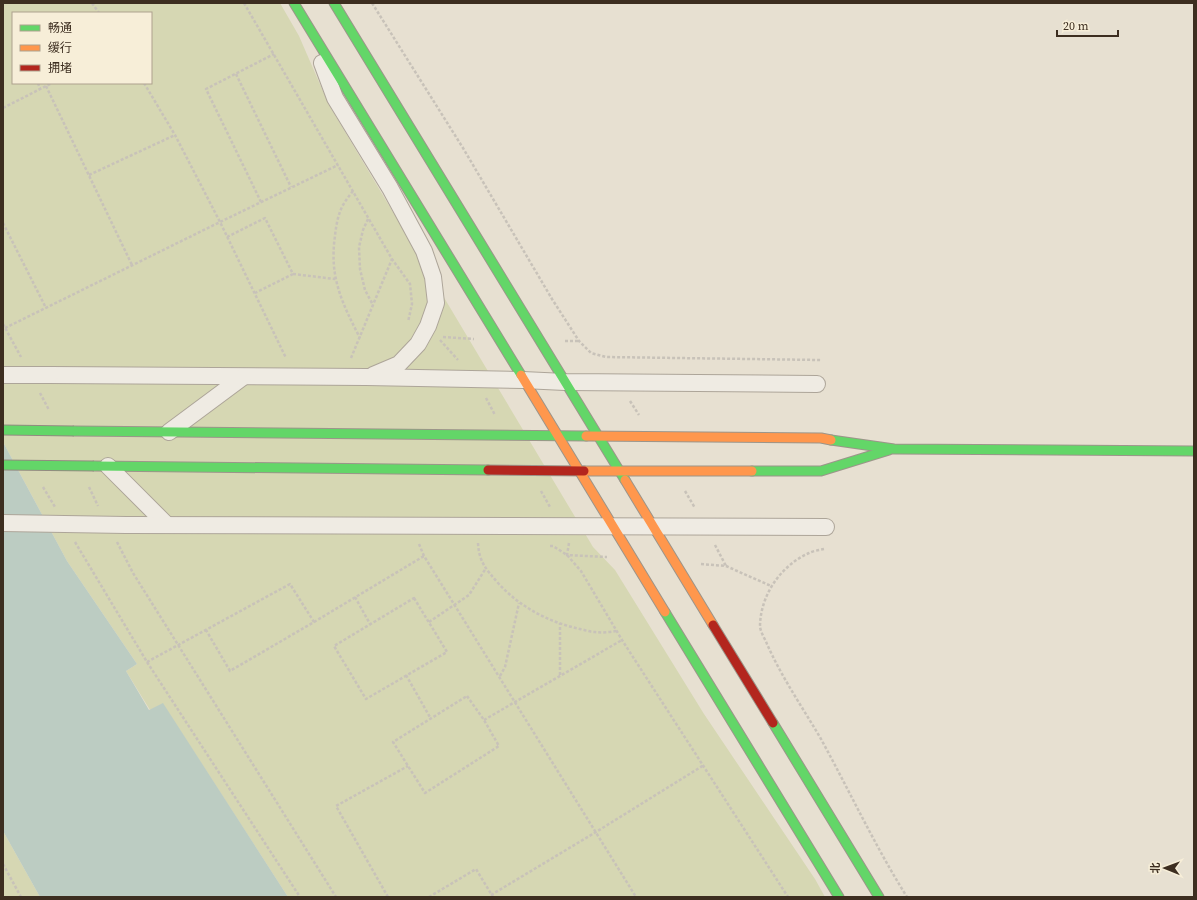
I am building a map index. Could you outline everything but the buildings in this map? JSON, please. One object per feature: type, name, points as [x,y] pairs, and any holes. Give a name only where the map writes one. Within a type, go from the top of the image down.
[{"type":"main road","points":[[294,3],[839,897]]},
{"type":"main road","points":[[334,3],[879,897]]},
{"type":"main road","points":[[3,430],[821,438],[894,449],[1194,451]]},
{"type":"main road","points":[[3,465],[619,471],[821,471],[894,449]]},
{"type":"street","points":[[306,22],[336,98],[390,188],[424,251],[433,277],[436,303],[428,326],[418,344],[399,364],[366,377]]},
{"type":"street","points":[[3,374],[366,377],[565,382],[817,384]]},
{"type":"street","points":[[169,432],[243,377]]},
{"type":"street","points":[[101,466],[167,525]]},
{"type":"street","points":[[3,523],[126,525],[826,527]]},
{"type":"path","points":[[92,3],[98,12]]},
{"type":"path","points":[[244,3],[368,219],[392,259],[410,284],[412,304],[408,323]]},
{"type":"path","points":[[372,3],[463,148],[578,341],[590,353],[606,357],[821,360]]},
{"type":"path","points":[[261,202],[206,89],[274,54]]},
{"type":"path","points":[[236,74],[292,187]]},
{"type":"path","points":[[38,84],[40,89]]},
{"type":"path","points":[[3,108],[50,84]]},
{"type":"path","points":[[145,84],[174,135],[220,222],[286,358],[278,358]]},
{"type":"path","points":[[46,86],[132,265]]},
{"type":"path","points":[[89,175],[174,135]]},
{"type":"path","points":[[5,328],[338,165]]},
{"type":"path","points":[[352,191],[342,206],[336,227],[333,246],[333,265],[335,279],[346,311],[360,338]]},
{"type":"path","points":[[227,237],[265,218],[293,274]]},
{"type":"path","points":[[368,219],[363,230],[359,247],[360,269],[365,290],[373,306]]},
{"type":"path","points":[[3,223],[46,308]]},
{"type":"path","points":[[346,359],[351,358],[392,259]]},
{"type":"path","points":[[255,293],[293,274],[335,279]]},
{"type":"path","points":[[3,324],[21,357]]},
{"type":"path","points":[[39,392],[50,413]]},
{"type":"path","points":[[86,482],[101,510]]},
{"type":"path","points":[[42,484],[57,510]]},
{"type":"path","points":[[72,537],[147,662],[300,897]]},
{"type":"path","points":[[115,538],[133,573],[336,897]]},
{"type":"path","points":[[424,542],[418,542],[424,556],[636,897]]},
{"type":"path","points":[[471,542],[485,542]]},
{"type":"path","points":[[478,542],[479,554],[486,568],[519,603],[544,618],[571,627],[596,632],[617,631]]},
{"type":"path","points":[[546,546],[552,546],[567,555],[581,571],[622,640],[788,897]]},
{"type":"path","points":[[824,549],[809,553],[794,562],[782,572],[771,586],[762,609],[760,629],[774,660],[821,739],[888,867],[907,897]]},
{"type":"path","points":[[206,630],[230,671],[424,556]]},
{"type":"path","points":[[429,622],[469,595],[486,568]]},
{"type":"path","points":[[147,662],[290,584],[314,622]]},
{"type":"path","points":[[355,597],[370,624]]},
{"type":"path","points":[[414,598],[429,622],[447,652],[366,699],[334,646],[414,598]]},
{"type":"path","points":[[500,677],[505,667],[519,603]]},
{"type":"path","points":[[560,623],[560,676]]},
{"type":"path","points":[[484,720],[622,640]]},
{"type":"path","points":[[406,675],[431,719]]},
{"type":"path","points":[[467,696],[484,720],[499,746],[425,793],[393,742],[467,696]]},
{"type":"path","points":[[429,897],[476,869],[492,896],[704,765]]},
{"type":"path","points":[[388,897],[336,806],[408,766]]},
{"type":"path","points":[[3,864],[21,897]]},
{"type":"green space","points":[[3,3],[280,3],[299,36],[329,105],[593,547],[615,570],[704,714],[815,879],[825,897],[288,897],[163,704],[150,710],[126,671],[137,664],[67,561],[3,442]]},
{"type":"green space","points":[[3,831],[40,897],[3,897]]},
{"type":"shaded area","points":[[3,442],[67,561],[137,664],[126,671],[149,710],[163,703],[288,897],[40,897],[3,831]]},
{"type":"traffic: fast","points":[[294,3],[521,375]]},
{"type":"traffic: fast","points":[[334,3],[625,480]]},
{"type":"traffic: fast","points":[[3,430],[74,431]]},
{"type":"traffic: fast","points":[[74,431],[586,436]]},
{"type":"traffic: fast","points":[[831,440],[894,449],[1194,451]]},
{"type":"traffic: fast","points":[[752,471],[821,471],[889,450]]},
{"type":"traffic: fast","points":[[3,465],[94,466]]},
{"type":"traffic: fast","points":[[94,466],[488,470]]},
{"type":"traffic: fast","points":[[665,612],[839,897]]},
{"type":"traffic: fast","points":[[773,723],[879,897]]},
{"type":"traffic: slow","points":[[521,375],[665,612]]},
{"type":"traffic: slow","points":[[586,436],[821,438],[831,440]]},
{"type":"traffic: slow","points":[[584,471],[752,471]]},
{"type":"traffic: slow","points":[[625,480],[713,625]]},
{"type":"traffic: jam","points":[[488,470],[584,471]]},
{"type":"traffic: jam","points":[[713,625],[773,723]]}]
